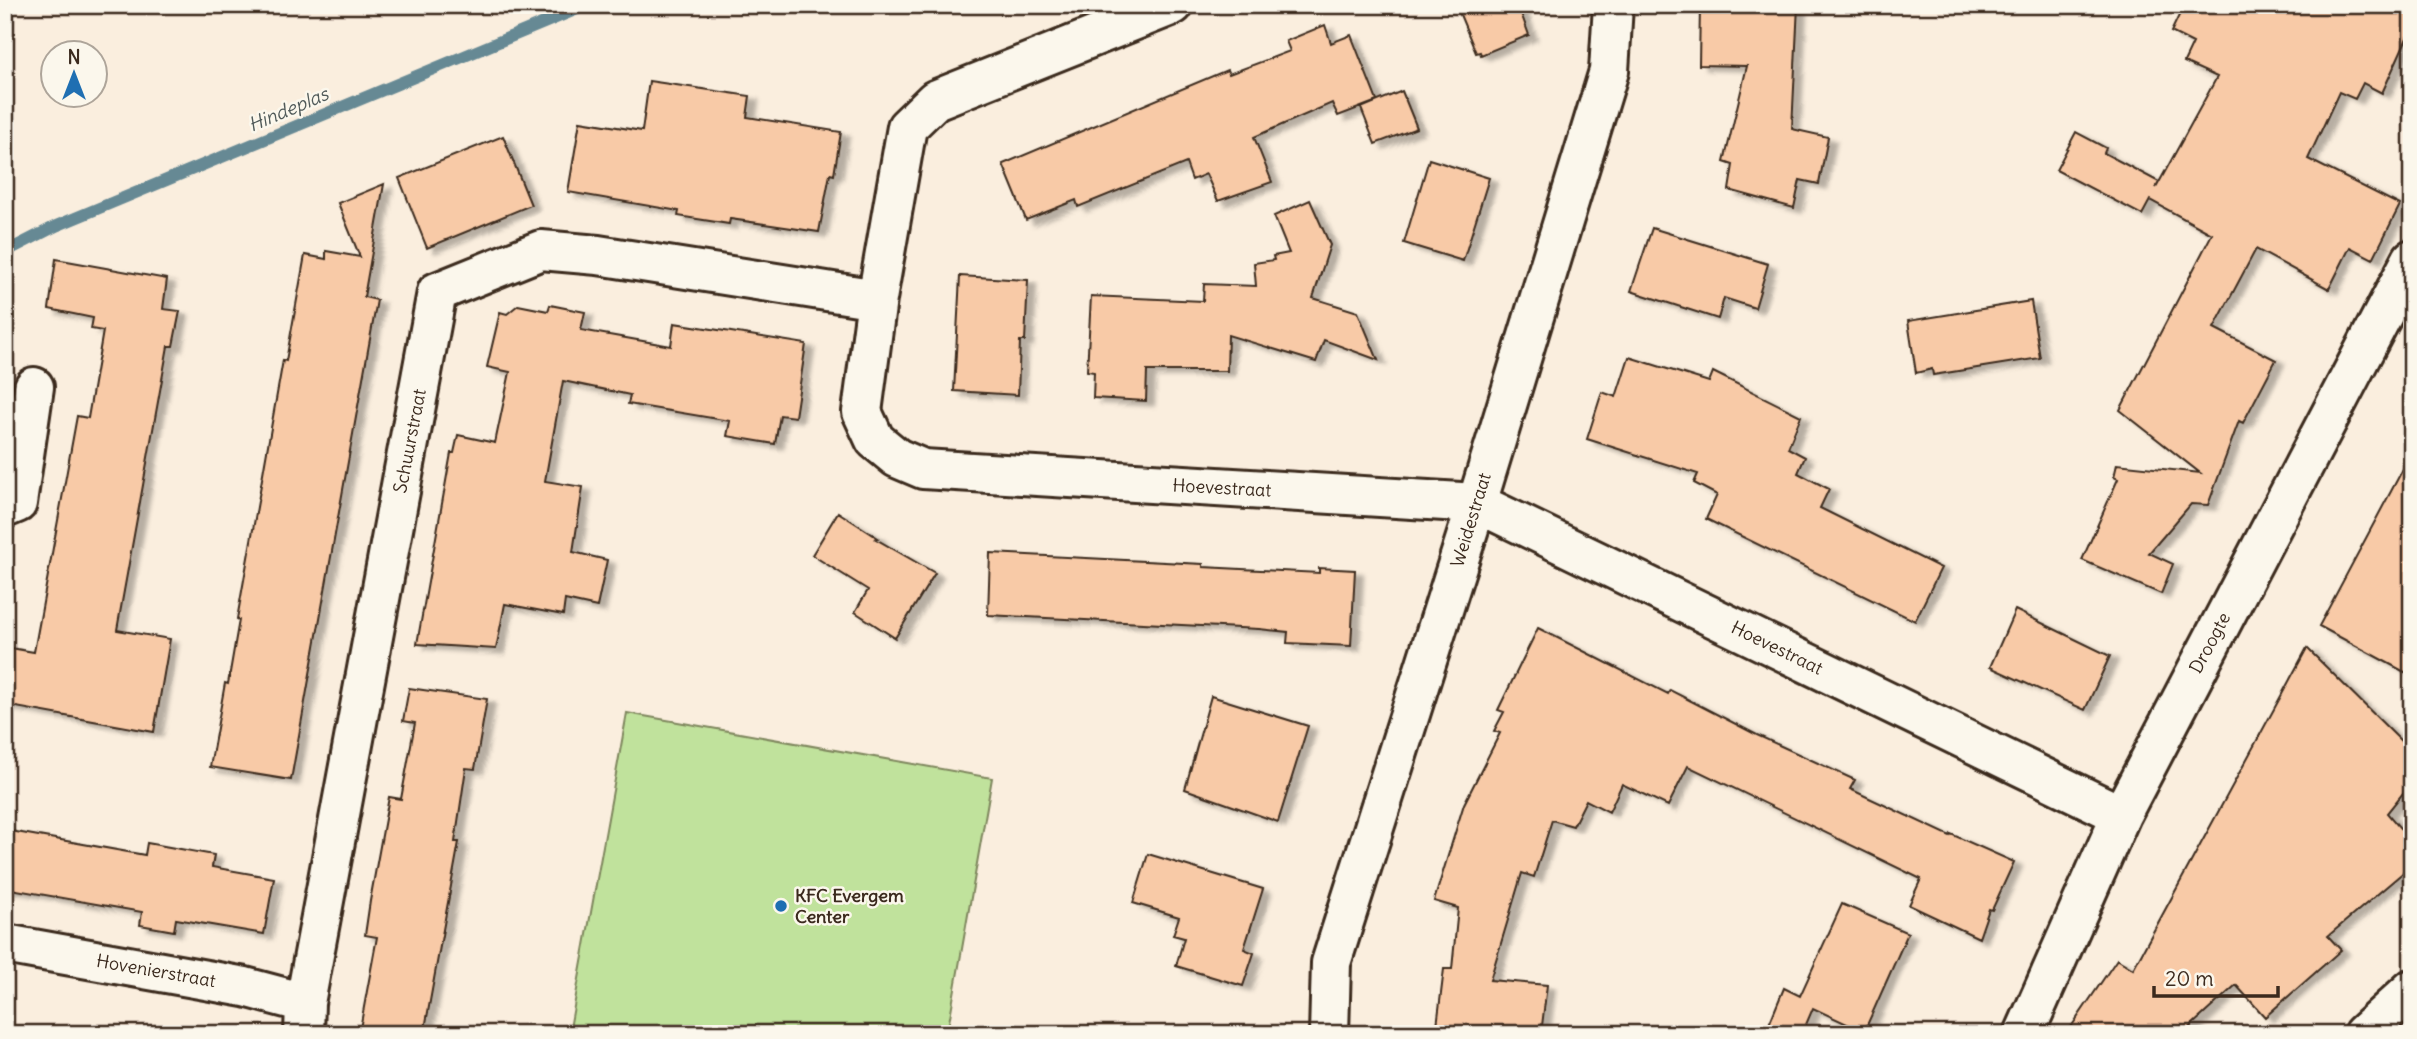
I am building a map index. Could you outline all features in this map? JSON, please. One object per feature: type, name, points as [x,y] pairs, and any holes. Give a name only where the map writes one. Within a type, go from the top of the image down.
[{"type":"street","name":"Hoevestraat","points":[[1173,5],[935,100],[907,127],[877,299],[862,412],[876,440],[897,458],[923,469],[1476,503],[2121,815]]},
{"type":"street","name":"Weidestraat","points":[[1329,1034],[1331,963],[1609,71],[1614,5]]},
{"type":"street","name":"Schuurstraat","points":[[304,1018],[438,292],[541,250],[598,255],[877,299]]},
{"type":"street","name":"Droogte","points":[[2024,1034],[2121,815],[2412,259]]},
{"type":"street","points":[[5,508],[17,503],[34,387]]},
{"type":"street","name":"Hovenierstraat","points":[[5,944],[245,987],[304,1018]]},
{"type":"street","points":[[2362,1034],[2412,989]]},
{"type":"green space","name":"KFC Evergem Center","points":[[627,713],[992,778],[947,1034],[569,1034]]},
{"type":"building","points":[[1456,5],[1518,5],[1529,35],[1481,55],[1480,52],[1476,53]]},
{"type":"building","points":[[1700,5],[1798,5],[1792,129],[1828,137],[1819,184],[1800,180],[1794,208],[1729,190],[1733,165],[1724,162],[1747,66],[1699,65]]},
{"type":"building","points":[[2184,5],[2412,5],[2412,27],[2382,93],[2363,83],[2355,99],[2339,92],[2308,159],[2400,205],[2373,259],[2350,247],[2329,289],[2256,249],[2214,328],[2276,360],[2243,423],[2239,421],[2208,505],[2191,504],[2149,553],[2173,564],[2161,594],[2082,560],[2118,479],[2114,477],[2117,464],[2200,473],[2120,410],[2212,234],[2150,200],[2142,215],[2056,170],[2076,132],[2106,148],[2104,153],[2159,182],[2156,188],[2217,77],[2184,62],[2193,43],[2171,32]]},
{"type":"building","points":[[1325,25],[1331,43],[1351,35],[1377,101],[1338,116],[1332,103],[1254,137],[1272,182],[1218,201],[1206,174],[1192,180],[1186,163],[1078,207],[1076,200],[1026,220],[1003,164],[1227,70],[1229,74],[1290,51],[1286,41]]},
{"type":"building","points":[[649,81],[750,96],[747,117],[841,132],[834,175],[830,174],[819,232],[730,219],[729,224],[678,216],[679,211],[568,192],[580,121],[642,131]]},
{"type":"building","points":[[1402,91],[1417,128],[1375,144],[1361,108]]},
{"type":"building","points":[[503,136],[531,205],[427,248],[399,178]]},
{"type":"building","points":[[1429,159],[1489,178],[1463,261],[1404,243]]},
{"type":"building","points":[[384,184],[364,297],[377,300],[291,780],[210,767],[225,683],[228,684],[283,360],[286,361],[305,255],[326,259],[326,251],[360,257],[338,203]]},
{"type":"building","points":[[1310,200],[1330,245],[1313,298],[1358,312],[1378,360],[1324,340],[1316,362],[1228,335],[1227,371],[1147,371],[1146,401],[1093,398],[1094,372],[1087,371],[1091,296],[1203,301],[1204,284],[1256,286],[1254,263],[1274,260],[1273,256],[1289,253],[1274,216]]},
{"type":"building","points":[[1652,228],[1768,264],[1755,308],[1724,298],[1718,319],[1631,291]]},
{"type":"building","points":[[56,259],[167,279],[163,309],[180,311],[173,346],[168,346],[117,630],[170,639],[154,732],[5,705],[5,647],[34,652],[77,416],[88,418],[103,331],[91,329],[93,318],[49,309]]},
{"type":"building","points":[[960,276],[1028,280],[1025,341],[1020,341],[1018,395],[954,391]]},
{"type":"building","points":[[2031,301],[2040,358],[1933,375],[1932,369],[1916,373],[1908,321]]},
{"type":"building","points":[[518,305],[548,311],[550,305],[585,312],[581,330],[671,346],[674,323],[806,344],[795,417],[780,415],[775,444],[727,436],[730,421],[628,404],[630,395],[563,381],[545,481],[583,487],[573,552],[607,560],[597,607],[565,600],[563,615],[505,604],[496,649],[417,644],[451,453],[454,453],[458,435],[495,443],[510,372],[487,367],[500,312],[507,314]]},
{"type":"building","points":[[1629,357],[1709,382],[1713,372],[1801,416],[1788,448],[1805,457],[1798,473],[1829,489],[1820,508],[1941,568],[1915,621],[1706,519],[1717,495],[1694,483],[1698,474],[1587,439],[1602,392],[1616,397]]},
{"type":"building","points":[[2412,452],[2412,676],[2319,626]]},
{"type":"building","points":[[838,512],[878,538],[876,539],[935,573],[895,638],[855,612],[868,590],[812,555]]},
{"type":"building","points":[[990,553],[1319,573],[1319,568],[1355,570],[1351,646],[1287,643],[1288,632],[1259,629],[988,615]]},
{"type":"building","points":[[2015,610],[2110,656],[2085,710],[1990,667]]},
{"type":"building","points":[[1538,628],[1668,694],[1670,690],[1757,735],[1855,780],[1850,789],[1950,836],[1951,834],[2014,862],[1992,910],[1989,909],[1979,938],[1909,905],[1921,879],[1688,766],[1668,806],[1622,784],[1609,812],[1586,800],[1573,826],[1552,820],[1534,877],[1522,873],[1490,980],[1547,985],[1541,1034],[1436,1034],[1444,969],[1452,969],[1458,908],[1434,901],[1464,804],[1500,733],[1494,731],[1504,712],[1498,710]]},
{"type":"building","points":[[2307,648],[2412,752],[2412,782],[2387,813],[2412,842],[2412,865],[2328,936],[2341,950],[2265,1017],[2236,985],[2182,1034],[2069,1030],[2117,959],[2133,969]]},
{"type":"building","points":[[409,688],[487,699],[475,769],[466,768],[455,842],[459,842],[424,1034],[359,1034],[377,937],[365,935],[370,901],[389,797],[401,799],[415,723],[403,721]]},
{"type":"building","points":[[1211,696],[1308,726],[1278,822],[1185,789]]},
{"type":"building","points":[[5,830],[145,855],[147,843],[214,855],[212,867],[274,878],[264,934],[176,919],[174,931],[140,925],[142,912],[5,888]]},
{"type":"building","points":[[1148,854],[1263,889],[1244,949],[1254,953],[1243,986],[1176,966],[1184,938],[1173,935],[1179,917],[1133,903]]},
{"type":"building","points":[[1842,904],[1908,933],[1864,1032],[1813,1008],[1802,1034],[1765,1034],[1784,988],[1800,996]]},
{"type":"waterway","name":"Hindeplas","points":[[5,252],[56,226],[587,5]]},
{"type":"place","name":"KFC Evergem Center","points":[[781,906]]}]
